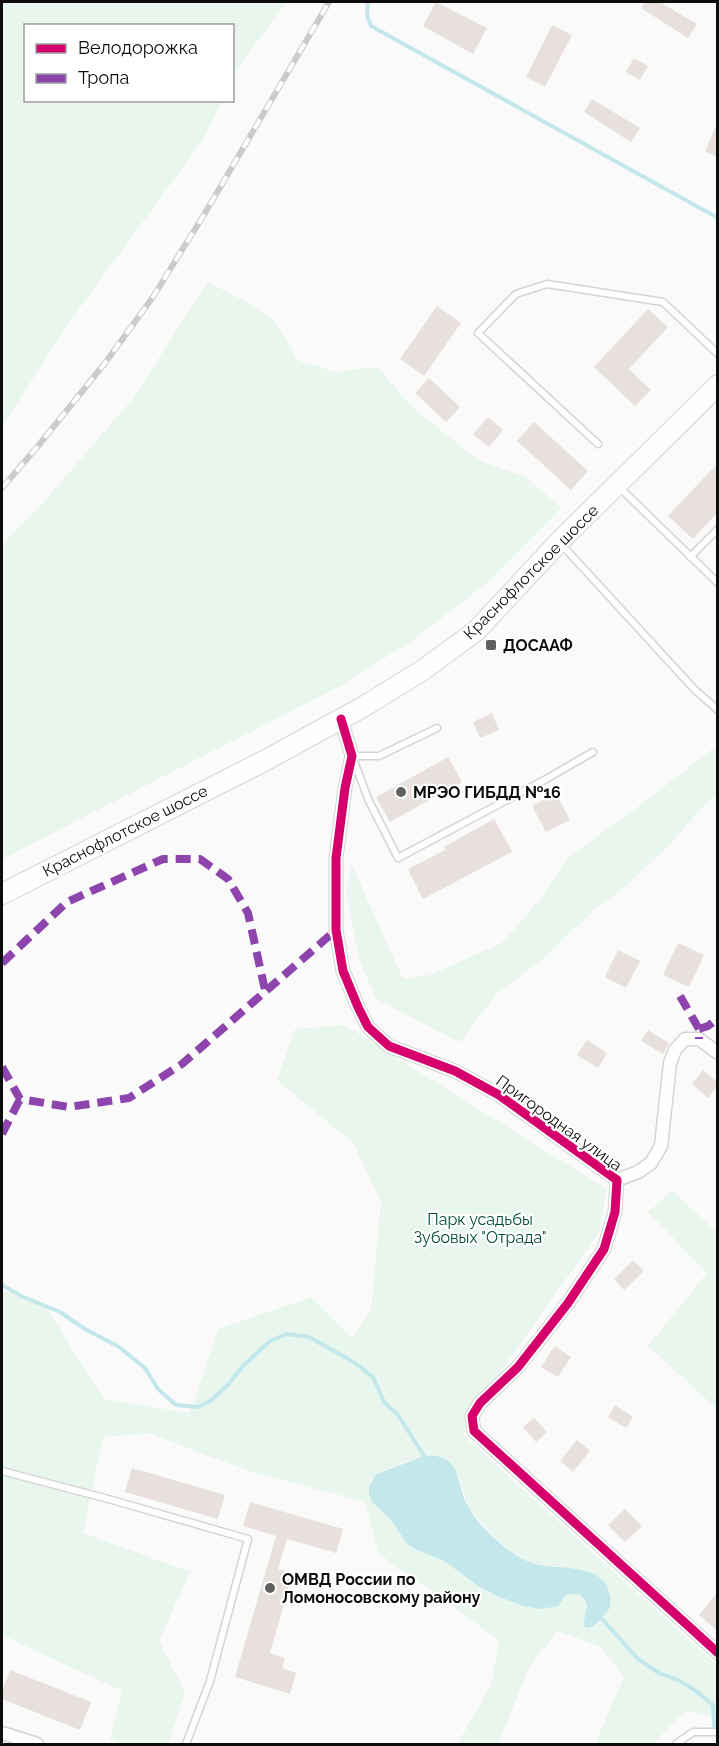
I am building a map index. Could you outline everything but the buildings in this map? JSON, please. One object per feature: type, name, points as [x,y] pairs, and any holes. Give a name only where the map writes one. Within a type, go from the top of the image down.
[{"type":"main road","name":"Краснофлотское шоссе","points":[[2,894],[255,765],[341,719],[423,670],[476,631],[559,542],[717,385]]},
{"type":"street","points":[[341,719],[352,756]]},
{"type":"street","name":"Пригородная улица","points":[[352,756],[345,788],[336,858],[336,930],[343,971],[368,1028],[389,1046],[454,1071],[499,1095],[617,1180],[615,1212],[604,1249],[568,1303],[518,1367],[480,1403],[472,1416],[474,1431],[717,1653]]},
{"type":"street","points":[[617,1180],[638,1172],[651,1162],[662,1146],[670,1063],[675,1050],[685,1039],[699,1039],[717,1053]]},
{"type":"street","points":[[2,1733],[37,1744]]},
{"type":"lane","points":[[598,444],[478,333],[516,294],[547,284],[663,302],[717,354]]},
{"type":"lane","points":[[617,486],[717,583]]},
{"type":"lane","points":[[690,557],[717,530]]},
{"type":"lane","points":[[559,542],[717,711]]},
{"type":"lane","points":[[436,728],[379,756],[352,756],[369,801],[398,858],[593,752]]},
{"type":"lane","points":[[2,1471],[248,1539],[210,1681],[186,1744]]},
{"type":"lane","points":[[676,1744],[693,1732],[717,1732]]},
{"type":"green space","points":[[2,2],[287,2],[241,63],[234,78],[234,24],[24,24],[24,102],[221,102],[200,144],[73,317],[2,426]]},
{"type":"green space","points":[[208,282],[249,303],[274,320],[298,360],[335,372],[377,367],[414,409],[480,461],[525,477],[562,508],[493,578],[413,640],[342,685],[2,859],[2,545],[40,506],[131,401]]},
{"type":"green space","points":[[711,750],[717,750],[717,794],[626,886],[592,912],[539,962],[496,994],[460,1042],[376,999],[359,959],[347,895],[351,863],[403,979],[430,975],[502,943],[537,903],[570,856]]},
{"type":"green space","name":"Парк усадьбы Зубовых \"Отрада\"","points":[[345,1025],[606,1189],[600,1231],[499,1374],[467,1413],[463,1435],[717,1665],[717,1717],[685,1711],[653,1744],[595,1744],[624,1677],[601,1647],[557,1631],[528,1669],[498,1744],[457,1744],[491,1686],[499,1640],[378,1553],[365,1502],[249,1471],[148,1433],[103,1437],[83,1533],[190,1572],[159,1641],[185,1692],[168,1744],[122,1744],[110,1739],[122,1691],[2,1635],[2,1291],[43,1303],[104,1399],[190,1413],[218,1329],[312,1297],[352,1339],[371,1311],[381,1202],[353,1143],[277,1080],[295,1029]],"holes":[[[408,1461],[458,1475],[468,1507],[495,1539],[511,1552],[533,1564],[573,1568],[591,1573],[609,1591],[608,1609],[598,1624],[586,1628],[586,1605],[579,1595],[567,1596],[558,1606],[539,1609],[497,1596],[481,1588],[444,1561],[411,1547],[390,1519],[372,1502],[377,1474]]]},
{"type":"green space","points":[[672,1191],[717,1232],[717,1409],[648,1346],[707,1273],[648,1212]]},
{"type":"water","points":[[424,1456],[437,1456],[446,1459],[452,1465],[471,1512],[488,1533],[509,1550],[535,1564],[579,1569],[599,1577],[606,1584],[611,1599],[607,1612],[600,1620],[590,1627],[586,1628],[583,1625],[587,1607],[580,1595],[565,1596],[558,1606],[554,1607],[539,1609],[523,1606],[481,1588],[444,1561],[407,1544],[390,1519],[372,1502],[369,1486],[377,1474]]},
{"type":"waterway","points":[[368,2],[367,15],[371,26],[718,218]]},
{"type":"waterway","points":[[2,1285],[21,1296],[60,1312],[85,1329],[119,1347],[145,1368],[158,1389],[176,1405],[198,1407],[210,1401],[270,1341],[287,1334],[309,1337],[355,1363],[373,1377],[384,1402],[398,1415],[424,1456]]},
{"type":"waterway","points":[[602,1619],[638,1659],[659,1673],[678,1680],[696,1691],[713,1705],[714,1727]]},
{"type":"railway","points":[[2,488],[105,363],[153,297],[329,2]]},
{"type":"marked path","points":[[2,963],[67,902],[163,859],[200,859],[228,879],[248,913],[265,990]]},
{"type":"marked path","points":[[2,1067],[20,1099],[69,1107],[129,1098],[182,1064],[336,930]]},
{"type":"marked path","points":[[680,996],[699,1029],[699,1039]]},
{"type":"marked path","points":[[699,1029],[708,1026],[718,1018]]},
{"type":"marked path","points":[[2,1134],[20,1099]]},
{"type":"cycle path","points":[[341,719],[352,756],[345,788],[336,858],[336,930],[343,971],[368,1027],[389,1046],[455,1071],[499,1095],[617,1180],[615,1212],[604,1249],[568,1303],[518,1367],[480,1403],[472,1416],[474,1431],[718,1653]]},
{"type":"place","name":"ДОСААФ","points":[[491,645]]},
{"type":"place","name":"МРЭО ГИБДД №16","points":[[401,792]]},
{"type":"place","name":"ОМВД России по Ломоносовскому району","points":[[270,1588]]}]
